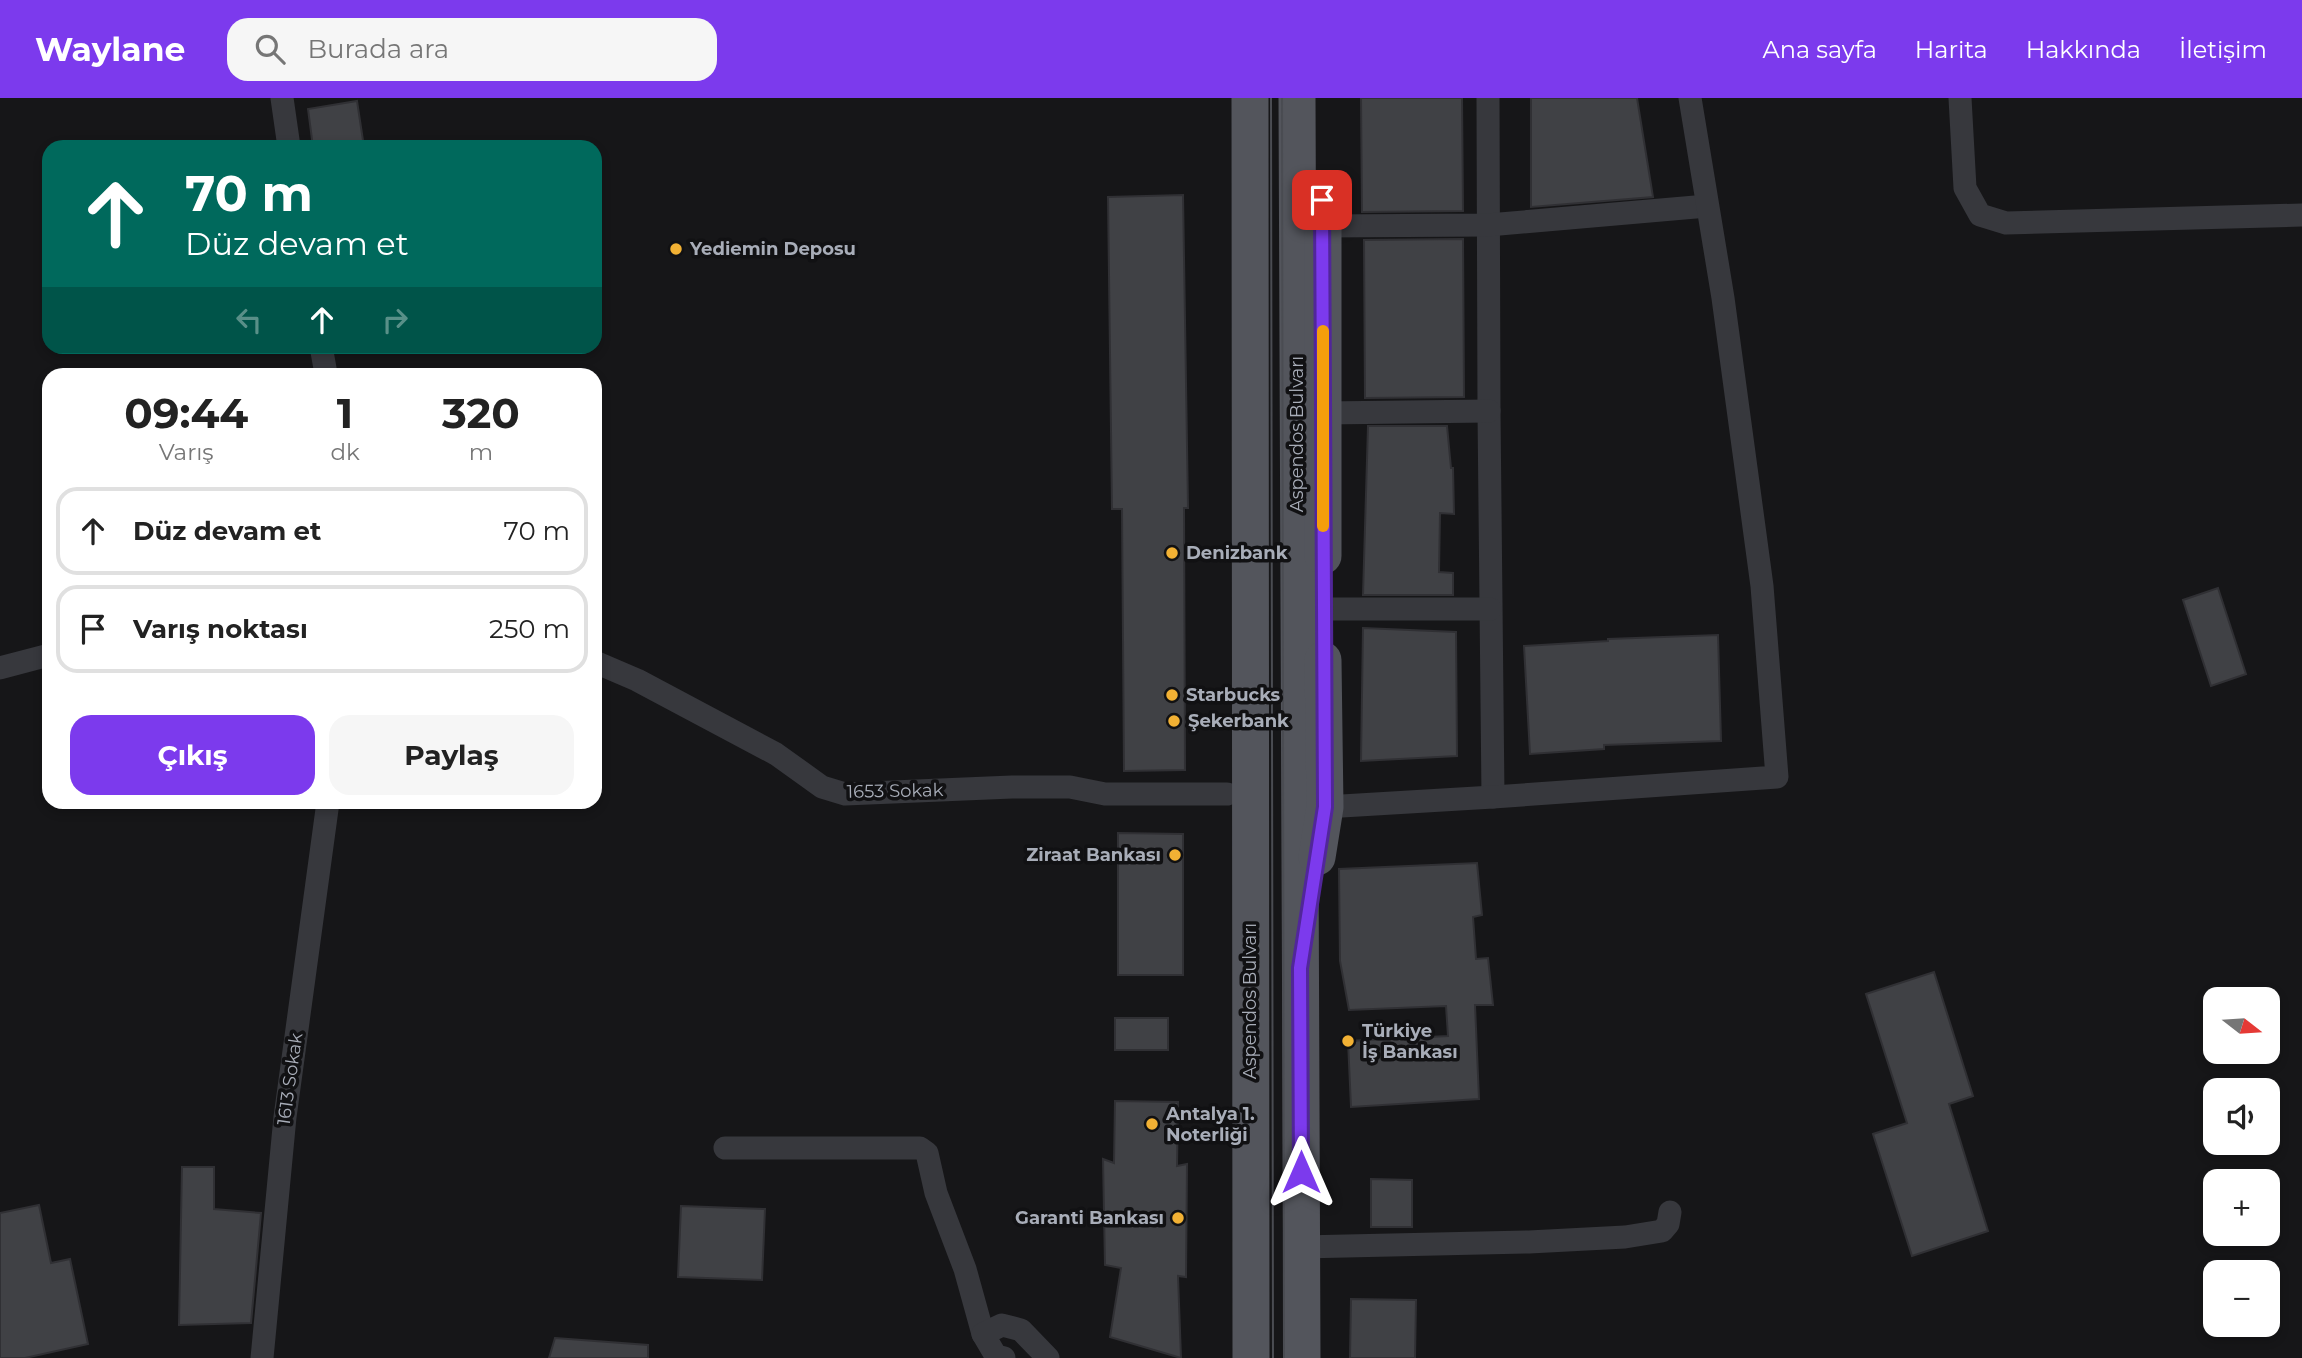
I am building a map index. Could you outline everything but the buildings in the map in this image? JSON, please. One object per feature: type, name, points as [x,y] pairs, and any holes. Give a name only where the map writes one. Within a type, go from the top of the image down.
[{"type":"main road","points":[[1227,98],[1227,794],[1250,976]]},
{"type":"main road","name":"Aspendos Bulvarı","points":[[1250,98],[1251,1358]]},
{"type":"main road","name":"Aspendos Bulvarı","points":[[1297,98],[1302,1358]]},
{"type":"main road","points":[[1300,968],[1325,807],[1322,98]]},
{"type":"street","points":[[282,98],[288,140]]},
{"type":"street","points":[[1488,98],[1493,797]]},
{"type":"street","points":[[1325,807],[1777,777],[1762,586],[1723,298],[1690,98]]},
{"type":"street","points":[[1961,98],[1965,188],[1980,215],[2006,223],[2017,223],[2302,215]]},
{"type":"street","points":[[1323,226],[1488,225],[1707,206]]},
{"type":"street","points":[[1323,413],[1489,411]]},
{"type":"street","points":[[1323,608],[1490,609]]},
{"type":"street","points":[[0,667],[42,657]]},
{"type":"street","name":"1653 Sokak","points":[[602,666],[637,680],[776,754],[822,788],[845,794],[1012,787],[1070,788],[1105,794],[1227,794]]},
{"type":"street","name":"1613 Sokak","points":[[262,1358],[285,1117],[327,809]]},
{"type":"street","points":[[724,1148],[920,1148],[927,1153],[936,1193],[965,1269],[983,1334],[996,1356],[1004,1358]]},
{"type":"street","points":[[1301,1247],[1625,1237],[1662,1231],[1668,1224],[1670,1212]]},
{"type":"street","points":[[983,1334],[1002,1325],[1021,1330],[1048,1358]]},
{"type":"tram line","points":[[1271,98],[1273,1358]]},
{"type":"tram line","points":[[1282,98],[1284,1358]]},
{"type":"slow traffic","points":[[1323,331],[1323,526]]},
{"type":"place","name":"Yediemin Deposu","points":[[676,249]]},
{"type":"place","name":"Denizbank","points":[[1172,553]]},
{"type":"place","name":"Starbucks","points":[[1172,695]]},
{"type":"place","name":"Şekerbank","points":[[1174,721]]},
{"type":"place","name":"Ziraat Bankası","points":[[1175,855]]},
{"type":"place","name":"Türkiye İş Bankası","points":[[1348,1041]]},
{"type":"place","name":"Antalya 1. Noterliği","points":[[1152,1124]]},
{"type":"place","name":"Garanti Bankası","points":[[1178,1218]]},
{"type":"route","points":[[1301,1172],[1300,968],[1325,807],[1322,200]]}]
